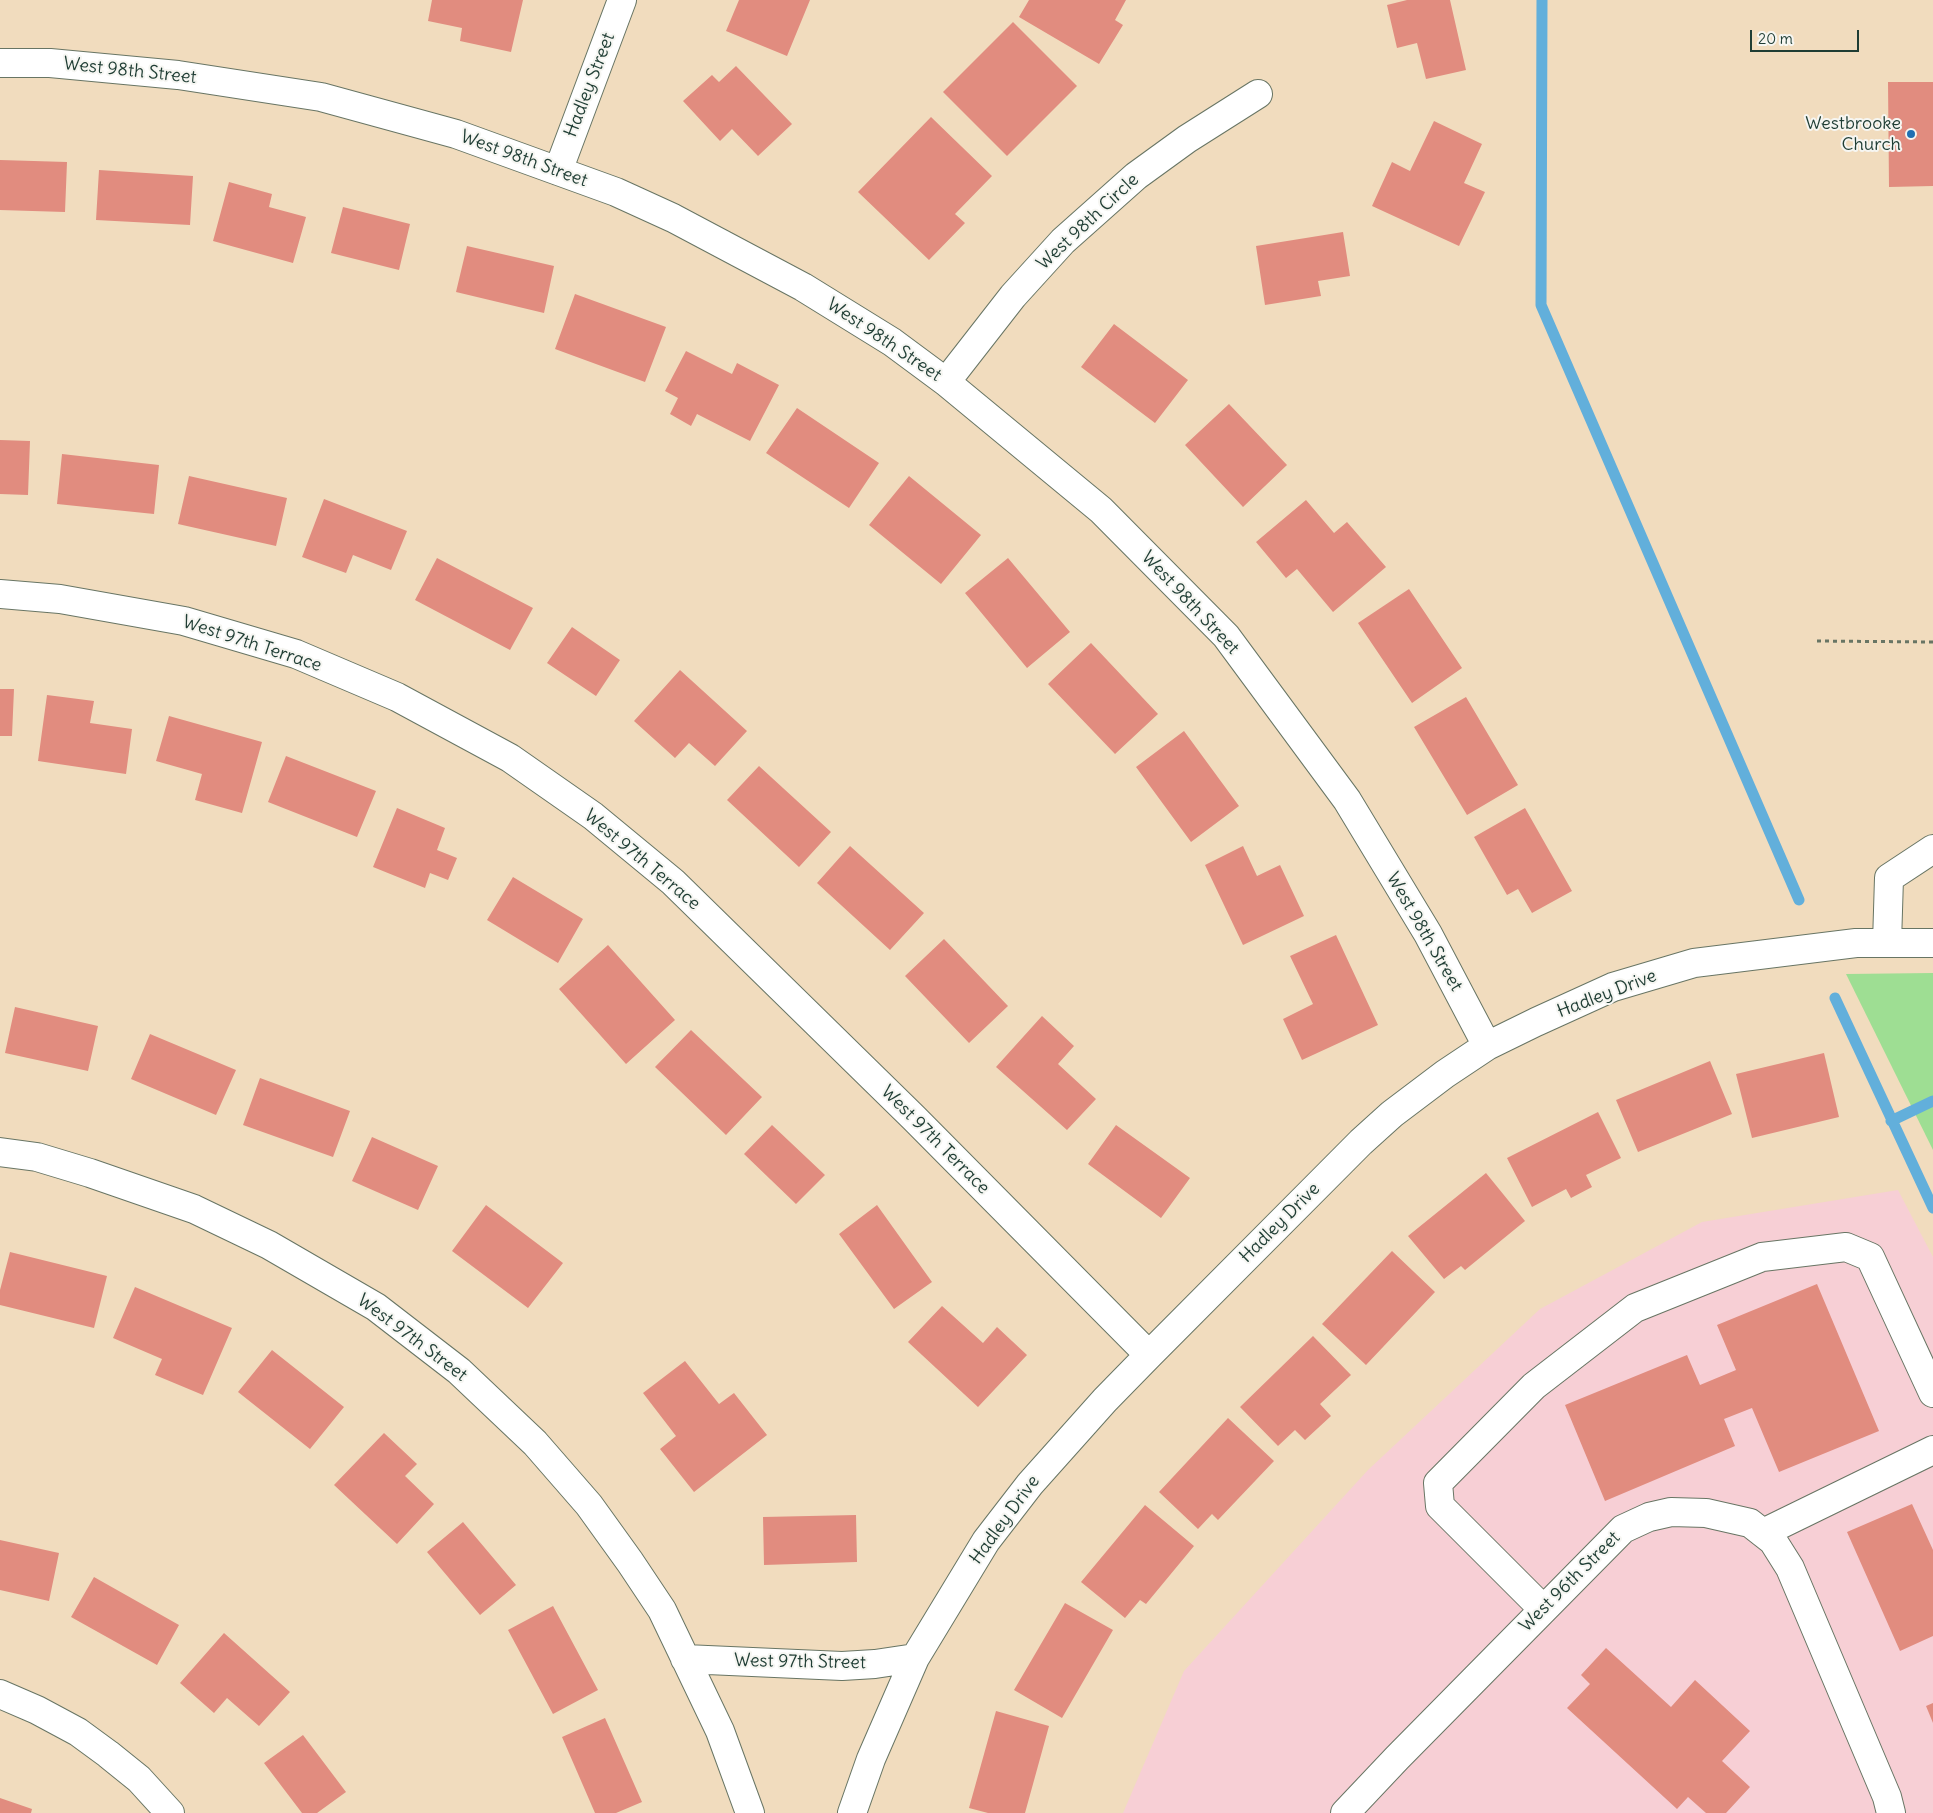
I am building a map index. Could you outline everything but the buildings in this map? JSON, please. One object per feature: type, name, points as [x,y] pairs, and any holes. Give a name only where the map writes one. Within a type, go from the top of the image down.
[{"type":"street","name":"Hadley Street","points":[[558,171],[622,0]]},
{"type":"street","name":"West 98th Street","points":[[0,63],[50,63],[178,75],[321,97],[456,134],[616,192],[673,218],[802,287],[892,342],[946,382],[1101,510],[1226,636],[1347,800],[1428,934],[1487,1046]]},
{"type":"street","name":"West 98th Circle","points":[[946,382],[1013,296],[1063,241],[1136,176],[1187,139],[1258,94]]},
{"type":"street","name":"West 97th Terrace","points":[[0,594],[60,599],[184,621],[296,654],[397,697],[510,758],[593,816],[672,882],[914,1118],[1149,1354]]},
{"type":"street","points":[[1887,944],[1889,878],[1933,849]]},
{"type":"street","name":"Hadley Drive","points":[[852,1813],[871,1759],[915,1658],[986,1541],[1030,1484],[1149,1354],[1361,1142],[1392,1114],[1445,1074],[1487,1046],[1613,987],[1694,963],[1856,944],[1933,943]]},
{"type":"street","name":"West 97th Street","points":[[0,1152],[37,1157],[90,1173],[194,1209],[269,1244],[376,1307],[459,1371],[535,1443],[589,1505],[662,1610],[720,1731],[750,1813]]},
{"type":"street","points":[[1543,1609],[1440,1506],[1438,1483],[1534,1386],[1635,1308],[1762,1257],[1846,1247],[1870,1257],[1933,1393]]},
{"type":"street","points":[[1764,1533],[1933,1450]]},
{"type":"street","name":"West 96th Street","points":[[1345,1813],[1396,1758],[1623,1529],[1650,1517],[1671,1512],[1706,1512],[1750,1523],[1773,1541],[1790,1568],[1887,1797],[1891,1813]]},
{"type":"street","name":"West 97th Street","points":[[685,1659],[842,1666],[875,1664],[915,1658]]},
{"type":"street","points":[[0,1694],[37,1710],[70,1728],[108,1754],[139,1779],[170,1813]]},
{"type":"path","points":[[1817,641],[1933,642]]},
{"type":"shaded area","points":[[1898,1190],[1933,1257],[1933,1813],[1123,1813],[1184,1671],[1368,1470],[1540,1309],[1702,1222]]},
{"type":"green space","points":[[1933,973],[1933,1150],[1846,974]]},
{"type":"waterway","points":[[1542,0],[1541,305],[1799,900]]},
{"type":"waterway","points":[[1835,998],[1933,1208]]},
{"type":"waterway","points":[[1891,1121],[1933,1101]]},
{"type":"place","name":"Westbrooke Church","points":[[1911,134]]}]
